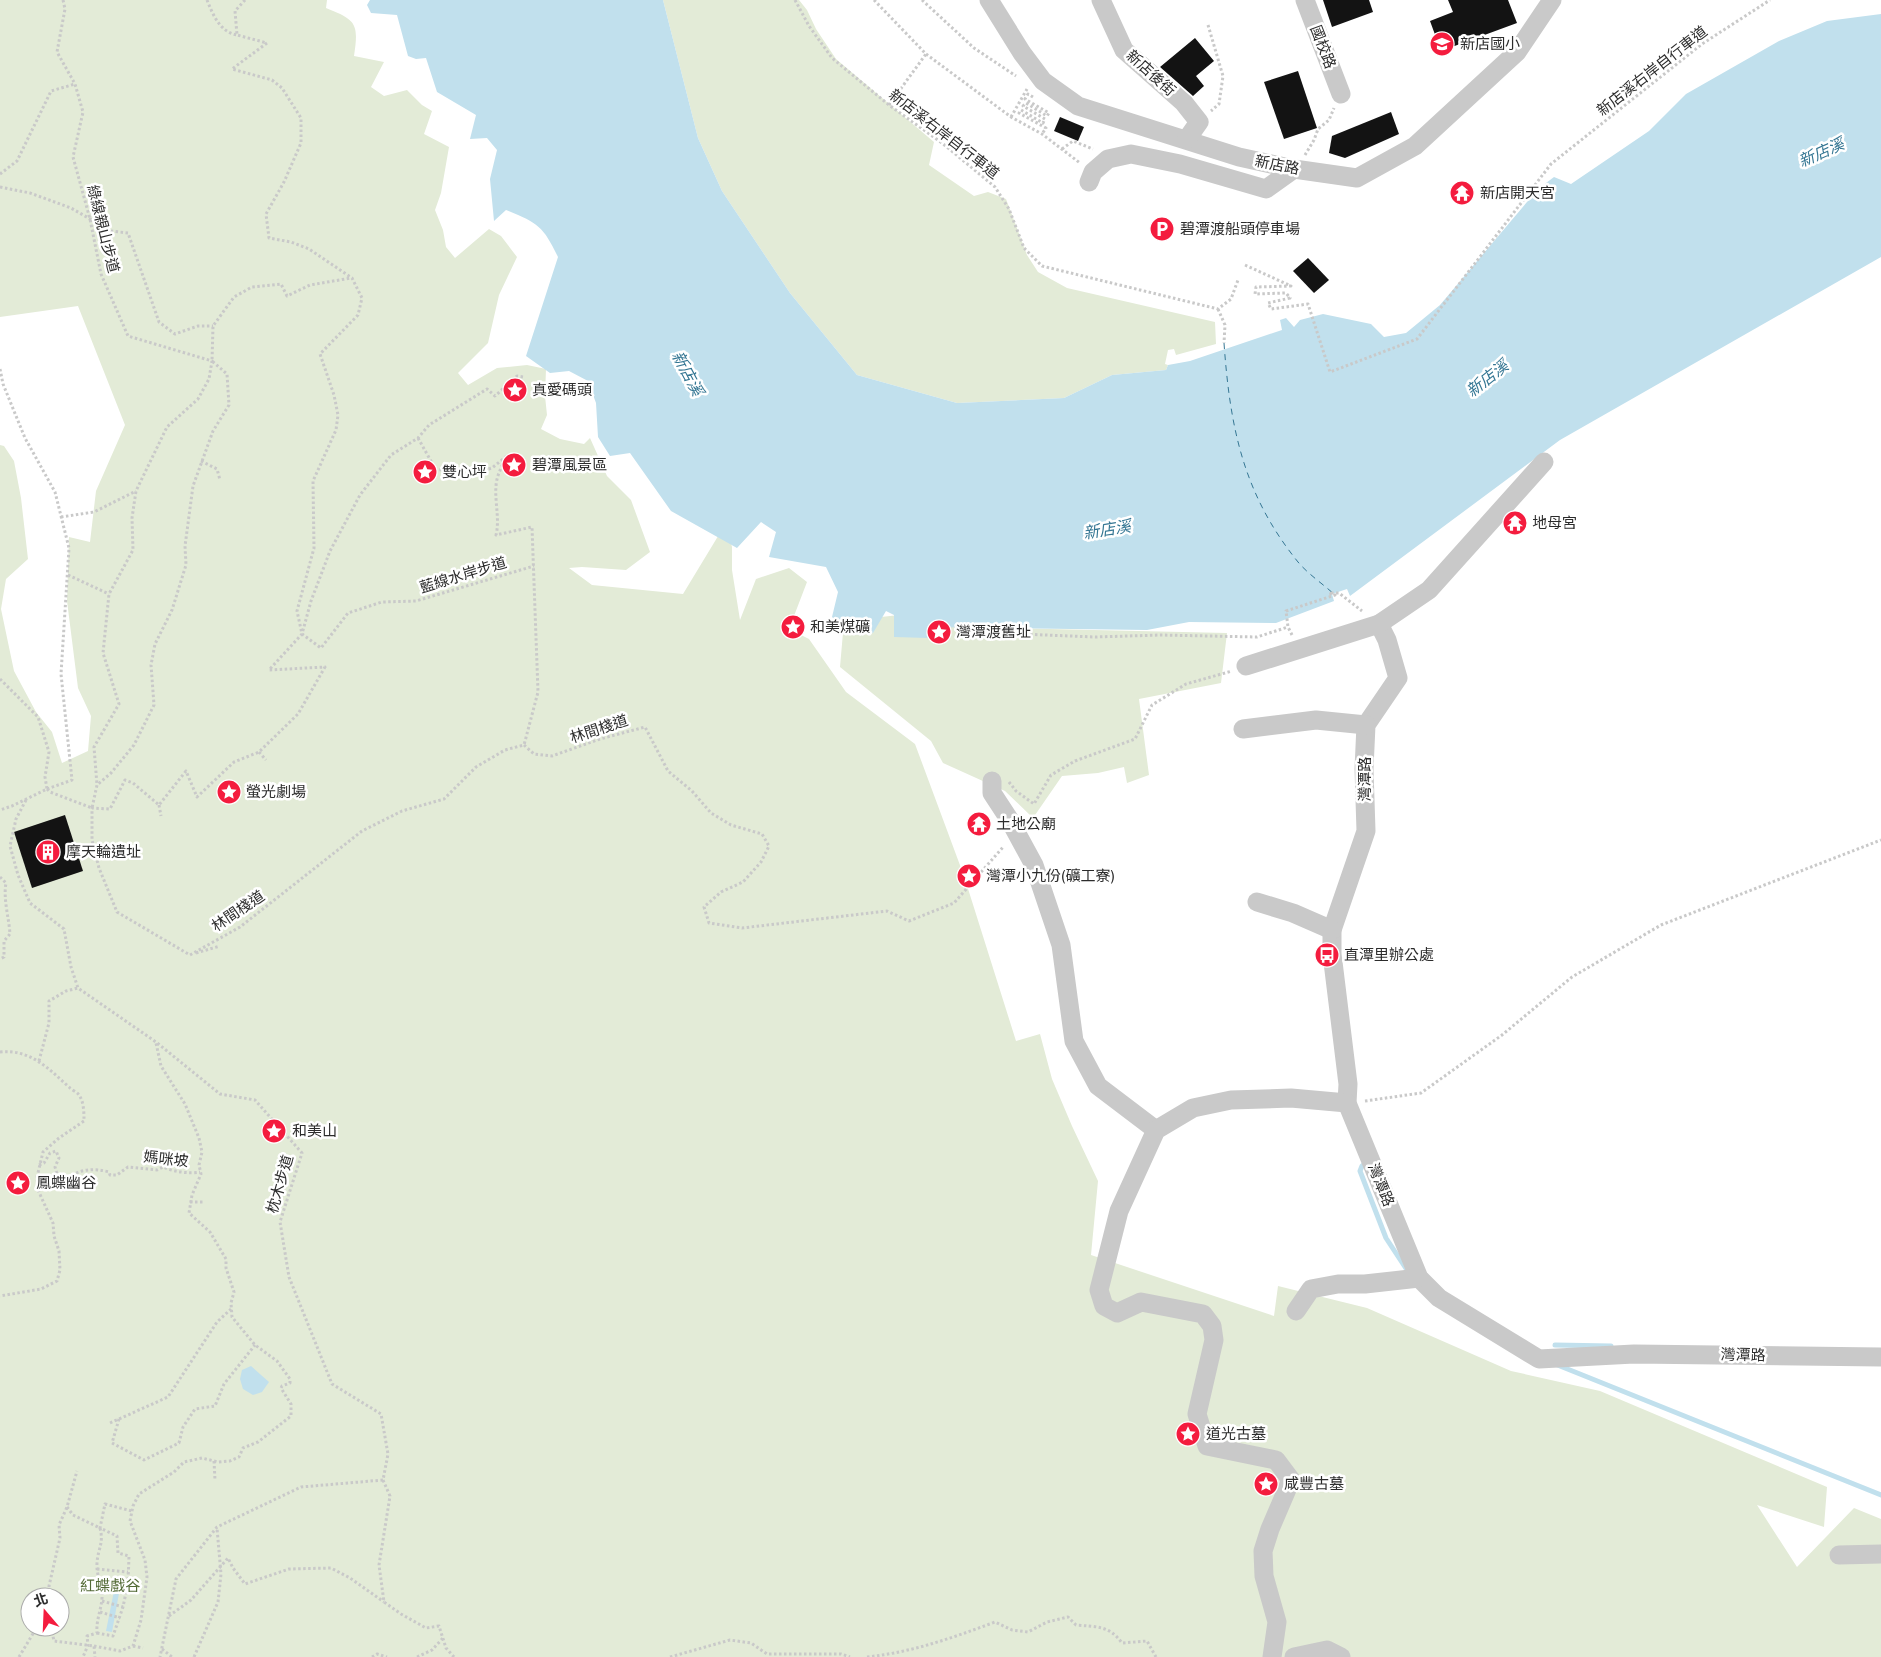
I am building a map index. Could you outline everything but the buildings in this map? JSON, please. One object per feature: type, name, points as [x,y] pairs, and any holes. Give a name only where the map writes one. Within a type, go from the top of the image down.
[{"type":"street","name":"新店路","points":[[989,0],[1022,54],[1043,81],[1078,106],[1239,157],[1294,169],[1357,178],[1415,146],[1517,52],[1552,0]]},
{"type":"street","name":"新店後街","points":[[1101,0],[1124,50],[1184,102],[1199,122]]},
{"type":"street","name":"國校路","points":[[1305,0],[1340,94]]},
{"type":"street","points":[[1187,139],[1199,122]]},
{"type":"street","points":[[1091,177],[1108,158],[1131,154],[1180,164],[1266,189],[1294,169]]},
{"type":"street","points":[[1246,666],[1379,624],[1429,590],[1544,462]]},
{"type":"street","points":[[1243,729],[1316,720],[1366,725],[1398,678],[1387,640],[1379,624]]},
{"type":"street","name":"灣潭路","points":[[1366,725],[1364,769],[1366,831],[1332,930],[1332,954],[1348,1084],[1347,1103],[1419,1278],[1439,1298],[1539,1359],[1634,1354],[1881,1357]]},
{"type":"street","points":[[992,781],[992,793],[1019,835],[1034,865],[1061,944],[1074,1041],[1098,1086],[1156,1130]]},
{"type":"street","points":[[1257,902],[1332,930]]},
{"type":"street","points":[[1272,1657],[1277,1622],[1264,1576],[1264,1551],[1270,1529],[1291,1480],[1276,1460],[1207,1446],[1197,1414],[1214,1340],[1212,1326],[1203,1314],[1141,1302],[1117,1313],[1104,1306],[1099,1290],[1119,1211],[1156,1130],[1193,1108],[1231,1100],[1291,1098],[1347,1103]]},
{"type":"street","points":[[1296,1311],[1311,1289],[1338,1284],[1365,1284],[1419,1278]]},
{"type":"street","points":[[1839,1554],[1881,1554]]},
{"type":"street","points":[[1294,1657],[1327,1650],[1342,1657]]},
{"type":"path","name":"綠線親山步道","points":[[63,0],[65,10],[57,52],[75,84],[84,112],[73,157],[90,219],[101,274],[128,336],[212,361]]},
{"type":"path","points":[[207,0],[214,18],[229,33],[267,43],[232,69],[272,80],[282,88],[301,118],[301,143],[284,182],[266,214],[269,238],[291,242],[309,249],[352,278],[362,298],[358,315],[320,354],[334,395],[338,415],[336,430],[313,481],[314,548],[297,611],[302,634]]},
{"type":"path","points":[[236,35],[234,11],[245,0]]},
{"type":"path","name":"新店溪右岸自行車道","points":[[795,0],[809,26],[832,58],[889,105],[942,143],[995,187],[1009,209],[1024,248],[1042,266],[1218,309]]},
{"type":"path","points":[[874,0],[926,54],[1012,117],[1062,148],[1091,177]]},
{"type":"path","points":[[922,0],[974,48],[1023,80]]},
{"type":"path","name":"新店溪右岸自行車道","points":[[1245,265],[1291,286],[1256,287],[1255,294],[1286,293],[1290,298],[1268,303],[1271,310],[1308,304],[1330,372],[1417,339],[1551,164],[1702,44],[1770,0]]},
{"type":"path","points":[[1199,122],[1219,104],[1223,76],[1208,26]]},
{"type":"path","points":[[889,105],[926,54]]},
{"type":"path","points":[[0,174],[17,161],[51,91],[75,84]]},
{"type":"path","points":[[1012,117],[1027,90]]},
{"type":"path","points":[[1038,97],[1037,100],[1028,94],[1026,99],[1049,113],[1047,116],[1026,103],[1023,106],[1045,119],[1043,123],[1021,110],[1019,113],[1046,128],[1042,134]]},
{"type":"path","points":[[1294,169],[1305,157],[1305,153],[1314,140],[1318,129],[1329,120],[1340,94]]},
{"type":"path","points":[[1062,148],[1073,141],[1101,151],[1108,158]]},
{"type":"path","points":[[0,187],[38,196],[71,208],[111,231],[128,233],[159,322],[175,334],[198,326],[214,326]]},
{"type":"path","points":[[220,946],[190,955],[117,912],[99,868],[92,840],[92,808],[98,785],[94,747],[119,704],[103,653],[109,594],[133,550],[132,518],[136,491],[167,428],[198,399],[209,379],[214,326],[234,297],[252,287],[281,284],[287,296],[310,286],[352,278]]},
{"type":"path","points":[[1224,343],[1225,325],[1218,309],[1231,299],[1238,280]]},
{"type":"path","points":[[98,785],[134,744],[154,705],[151,665],[155,644],[172,610],[186,565],[192,486],[213,431],[229,405],[227,374],[212,361]]},
{"type":"path","points":[[0,369],[3,384],[25,438],[56,492],[69,548],[62,674],[72,780],[0,810]]},
{"type":"path","points":[[159,805],[186,771],[197,797],[234,762],[259,752],[298,714],[325,667],[269,670],[302,634],[311,601],[330,551],[360,495],[391,455],[418,438],[428,426],[487,389],[495,396],[517,376],[523,377]]},
{"type":"path","points":[[418,438],[436,470],[470,468],[482,471],[492,468],[508,456],[498,474],[496,498],[499,522],[496,535],[532,527],[538,692],[524,745]]},
{"type":"path","points":[[201,462],[216,468],[220,480]]},
{"type":"path","points":[[61,517],[94,512],[136,491]]},
{"type":"path","name":"藍線水岸步道","points":[[302,634],[321,648],[348,613],[382,602],[416,601],[534,566]]},
{"type":"path","points":[[68,576],[109,594]]},
{"type":"path","points":[[1301,648],[1288,626],[1286,611],[1335,595],[1329,593],[1339,593],[1379,624]]},
{"type":"path","points":[[1020,634],[1095,637],[1161,635],[1257,636],[1288,626]]},
{"type":"path","points":[[992,781],[1002,774],[1016,791],[1034,804],[1051,775],[1075,761],[1135,739],[1152,706],[1161,700],[1186,684],[1246,666]]},
{"type":"path","points":[[0,680],[38,717],[49,752],[45,777],[47,789],[50,792],[92,808],[110,809],[125,780],[133,783],[159,805],[161,816]]},
{"type":"path","name":"林間棧道","points":[[190,955],[240,927],[362,832],[402,812],[444,799],[476,767],[505,750],[524,745],[534,754],[552,756],[600,739],[645,727],[668,771],[692,791],[711,813],[730,825],[762,834],[768,846],[762,862],[743,882],[721,892],[704,907],[709,923],[742,928],[887,911],[909,922],[954,903],[1004,847],[1019,835]]},
{"type":"path","points":[[259,752],[266,760]]},
{"type":"path","points":[[26,800],[16,819],[10,846],[18,874],[30,903],[64,929],[71,967],[78,988],[66,991],[49,1001],[49,1023],[39,1061]]},
{"type":"path","points":[[1347,1103],[1421,1093],[1502,1035],[1572,977],[1660,925],[1881,840]]},
{"type":"path","points":[[0,877],[6,884],[4,895],[8,910],[10,934],[4,941],[4,957],[0,958]]},
{"type":"path","name":"枕木步道","points":[[78,988],[156,1042],[220,1094],[256,1100],[302,1153],[280,1222],[289,1277],[332,1384],[381,1414],[388,1454],[383,1480]]},
{"type":"path","points":[[132,1646],[141,1620],[147,1578],[145,1560],[130,1521],[133,1506],[139,1494],[174,1472],[184,1462],[202,1458],[214,1461],[230,1461],[239,1457],[243,1448],[258,1442],[291,1416],[291,1404],[281,1388],[290,1383],[290,1379],[277,1361],[255,1345],[232,1316],[231,1303],[234,1292],[226,1268],[226,1259],[210,1232],[190,1213],[190,1196],[200,1172],[202,1152],[199,1138],[185,1104],[161,1066],[156,1042]]},
{"type":"path","points":[[0,1052],[19,1053],[39,1061],[79,1095],[83,1106],[84,1121],[50,1144],[42,1152],[37,1177],[38,1190],[53,1223],[54,1236],[59,1251],[59,1277],[50,1286],[41,1289],[0,1296]]},
{"type":"path","name":"媽咪坡","points":[[39,1165],[44,1163],[50,1153],[56,1151],[59,1158],[55,1167],[58,1177],[57,1184],[63,1190],[68,1185],[69,1178],[78,1172],[91,1169],[109,1172],[110,1175],[117,1175],[128,1167],[157,1170],[164,1167],[172,1171],[182,1170],[190,1174],[200,1172]]},
{"type":"path","points":[[190,1202],[204,1202]]},
{"type":"path","points":[[110,1423],[168,1397],[217,1322],[232,1309]]},
{"type":"path","points":[[119,1419],[112,1443],[144,1460],[179,1443],[182,1429],[195,1409],[215,1406],[224,1384],[255,1345]]},
{"type":"path","points":[[214,1461],[216,1480]]},
{"type":"path","points":[[49,1587],[60,1538],[59,1524],[67,1507],[77,1471]]},
{"type":"path","points":[[160,1657],[176,1579],[217,1527],[301,1487],[383,1480],[390,1496],[380,1565],[384,1602]]},
{"type":"path","points":[[97,1634],[96,1622],[102,1601],[102,1588],[97,1569],[102,1539],[100,1528],[105,1504],[132,1511]]},
{"type":"path","points":[[67,1507],[73,1515],[117,1536],[118,1552],[130,1556],[128,1584],[123,1607],[112,1636],[97,1634],[87,1636],[88,1645],[83,1657]]},
{"type":"path","points":[[194,1657],[218,1602],[221,1574],[217,1527]]},
{"type":"path","points":[[168,1616],[191,1600],[228,1558],[245,1584],[289,1569],[330,1568],[350,1578],[401,1614],[426,1628],[439,1626],[446,1648],[454,1657]]},
{"type":"path","points":[[97,1569],[128,1572]]},
{"type":"path","points":[[102,1601],[123,1607]]},
{"type":"path","points":[[100,1612],[120,1618]]},
{"type":"path","points":[[867,1657],[892,1654],[934,1644],[995,1622],[1012,1630],[1028,1632],[1047,1622],[1068,1617],[1076,1625],[1100,1627],[1114,1633],[1122,1643],[1147,1641],[1156,1657]]},
{"type":"path","points":[[19,1657],[31,1637]]},
{"type":"path","points":[[53,1637],[54,1641],[94,1646],[120,1652],[132,1646],[143,1648]]},
{"type":"path","points":[[417,1657],[432,1650],[443,1638]]},
{"type":"path","points":[[670,1657],[730,1640],[751,1643],[768,1654],[841,1654],[850,1657]]},
{"type":"path","points":[[94,1646],[95,1657]]},
{"type":"path","points":[[162,1649],[172,1657]]},
{"type":"path","points":[[372,1657],[377,1654],[387,1657]]},
{"type":"green space","name":"紅蝶戲谷","points":[[0,0],[327,0],[326,8],[344,16],[353,24],[356,36],[354,56],[384,62],[371,87],[384,96],[407,90],[422,105],[432,111],[424,134],[449,147],[441,193],[435,210],[443,230],[446,247],[455,258],[489,229],[501,236],[517,257],[499,295],[488,343],[458,373],[468,385],[497,368],[527,365],[546,369],[545,396],[547,415],[541,429],[560,439],[584,444],[590,438],[607,476],[631,500],[650,552],[626,570],[569,568],[592,585],[683,594],[726,523],[732,547],[732,570],[740,620],[756,579],[789,568],[807,582],[789,629],[809,639],[846,692],[915,744],[964,876],[1016,1041],[1040,1034],[1052,1079],[1098,1181],[1091,1255],[1274,1316],[1278,1286],[1367,1308],[1511,1371],[1600,1391],[1827,1487],[1824,1527],[1757,1505],[1797,1567],[1854,1508],[1881,1519],[1881,1657],[0,1657],[0,445],[4,446],[14,461],[21,498],[28,559],[6,579],[1,609],[14,671],[36,712],[52,732],[62,763],[88,751],[91,716],[78,688],[67,601],[69,537],[90,542],[96,491],[125,425],[78,306],[0,317]]},
{"type":"green space","points":[[663,0],[799,0],[836,59],[934,142],[929,165],[974,196],[988,192],[1006,199],[1027,255],[1038,272],[1067,288],[1215,322],[1216,344],[1176,355],[1174,349],[1168,350],[1165,364],[1168,365],[1166,370],[1112,375],[1064,398],[957,403],[857,375],[790,293],[722,191],[698,138]]},
{"type":"green space","points":[[927,612],[957,627],[1227,633],[1221,683],[1139,699],[1149,775],[1127,783],[1124,767],[1098,773],[1062,776],[1033,818],[1005,791],[943,763],[931,741],[840,667],[844,621]]},
{"type":"water","name":"新店溪","points":[[370,0],[663,0],[698,138],[722,191],[790,293],[857,375],[957,403],[1064,398],[1112,375],[1166,370],[1168,365],[1190,361],[1282,330],[1280,320],[1286,318],[1294,327],[1300,320],[1323,314],[1371,324],[1384,337],[1406,333],[1440,305],[1538,189],[1554,177],[1571,184],[1649,131],[1686,94],[1779,41],[1827,21],[1881,14],[1881,257],[1560,440],[1350,596],[1347,589],[1332,594],[1334,601],[1276,623],[1189,622],[1147,630],[929,627],[928,638],[894,637],[894,615],[886,611],[873,633],[852,635],[832,617],[838,592],[826,567],[769,557],[776,532],[761,522],[737,548],[671,511],[630,453],[610,456],[598,437],[596,403],[588,381],[569,371],[550,373],[526,356],[558,257],[548,238],[533,222],[526,218],[506,210],[494,221],[490,179],[497,150],[487,138],[470,139],[476,115],[437,92],[426,58],[416,59],[408,56],[397,15],[371,13],[367,5]]},
{"type":"water","points":[[251,1366],[269,1382],[262,1392],[253,1395],[243,1389],[240,1379],[242,1370]]},
{"type":"water","points":[[116,1581],[121,1582],[112,1632],[106,1631]]},
{"type":"waterway","points":[[1366,1163],[1360,1171],[1386,1238],[1407,1270]]},
{"type":"waterway","points":[[1555,1345],[1611,1346]]},
{"type":"waterway","points":[[1555,1364],[1881,1495]]},
{"type":"ferry route","points":[[1224,343],[1230,403],[1243,458],[1252,485],[1279,537],[1298,562],[1335,595]]},
{"type":"place","name":"新店國小","points":[[1442,44]]},
{"type":"place","name":"新店開天宮","points":[[1462,193]]},
{"type":"place","name":"碧潭渡船頭停車場","points":[[1162,229]]},
{"type":"place","name":"真愛碼頭","points":[[515,390]]},
{"type":"place","name":"碧潭風景區","points":[[514,465]]},
{"type":"place","name":"雙心坪","points":[[425,472]]},
{"type":"place","name":"地母宮","points":[[1515,523]]},
{"type":"place","name":"和美煤礦","points":[[793,627]]},
{"type":"place","name":"灣潭渡舊址","points":[[939,632]]},
{"type":"place","name":"螢光劇場","points":[[229,792]]},
{"type":"place","name":"土地公廟","points":[[979,824]]},
{"type":"place","name":"摩天輪遺址","points":[[48,852]]},
{"type":"place","name":"灣潭小九份(礦工寮)","points":[[969,876]]},
{"type":"place","name":"直潭里辦公處","points":[[1327,955]]},
{"type":"place","name":"和美山","points":[[274,1131]]},
{"type":"place","name":"鳳蝶幽谷","points":[[18,1183]]},
{"type":"place","name":"道光古墓","points":[[1188,1434]]},
{"type":"place","name":"咸豐古墓","points":[[1266,1484]]}]
